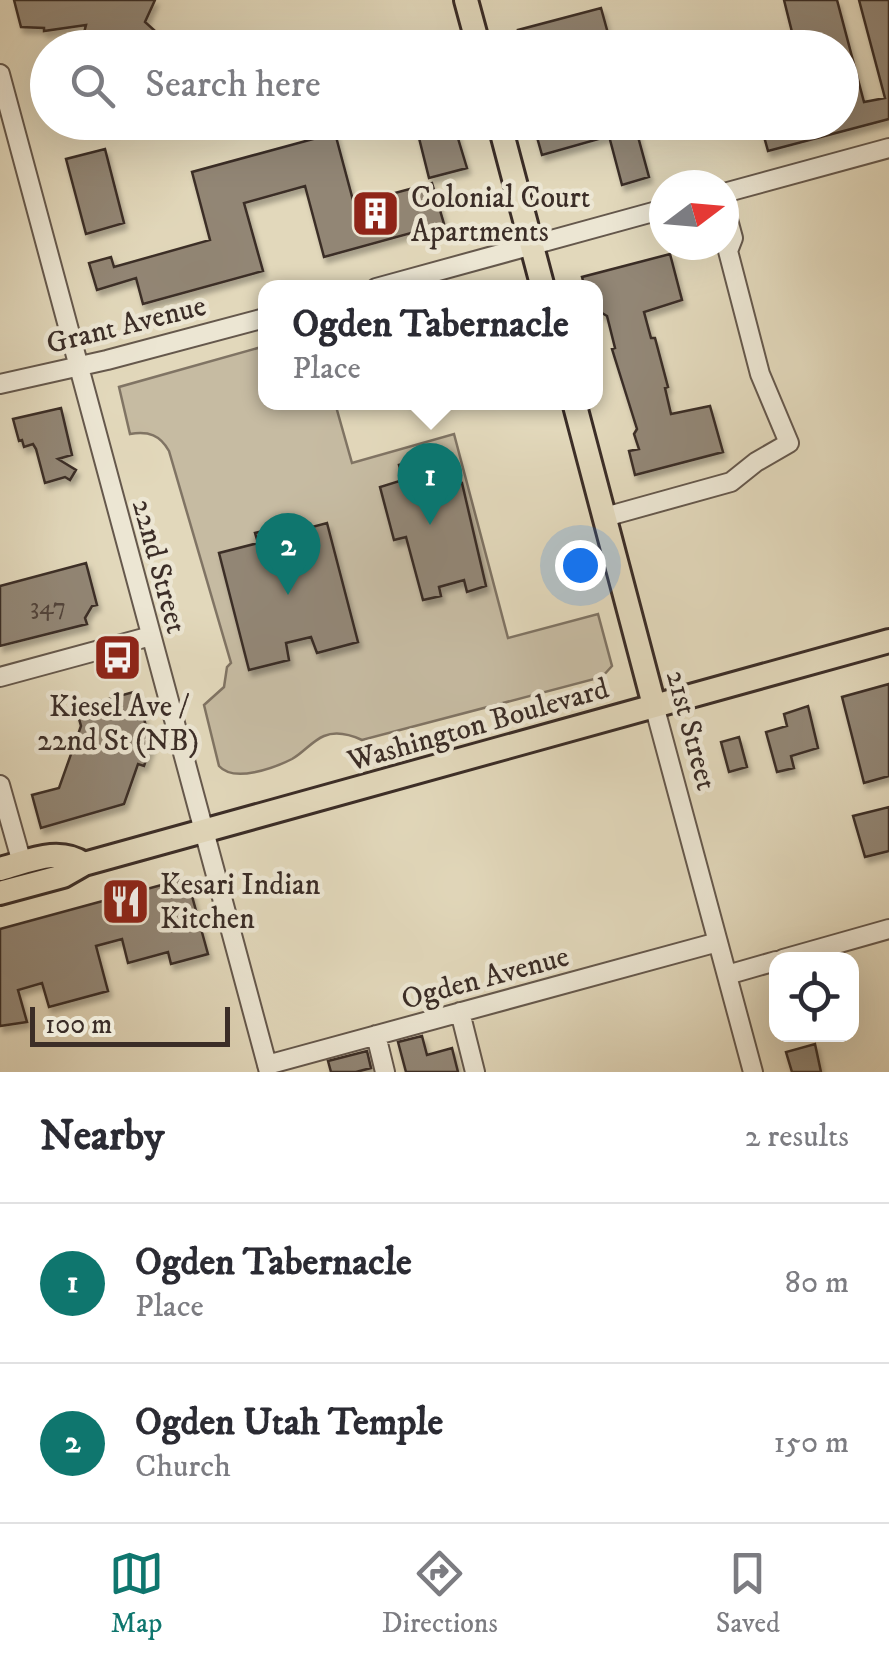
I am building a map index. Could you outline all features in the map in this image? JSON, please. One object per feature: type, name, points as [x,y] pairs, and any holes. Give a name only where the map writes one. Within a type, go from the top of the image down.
[{"type":"main road","points":[[466,0],[474,30]]},
{"type":"main road","points":[[504,140],[541,280]]},
{"type":"main road","name":"21st Street","points":[[576,410],[654,705]]},
{"type":"main road","name":"Washington Boulevard","points":[[0,893],[63,876],[84,864],[889,642]]},
{"type":"main road","name":"Washington Boulevard","points":[[11,866],[62,855],[84,864]]},
{"type":"street","name":"22nd Street","points":[[0,74],[268,1068]]},
{"type":"street","points":[[739,189],[889,148]]},
{"type":"street","points":[[406,280],[649,213]]},
{"type":"street","points":[[605,516],[731,482],[789,443],[760,374],[727,260]]},
{"type":"street","name":"Grant Avenue","points":[[0,384],[258,320]]},
{"type":"street","points":[[0,677],[151,636]]},
{"type":"street","name":"21st Street","points":[[654,705],[753,1072]]},
{"type":"street","points":[[0,786],[11,866]]},
{"type":"street","points":[[808,952],[889,929]]},
{"type":"street","name":"Ogden Avenue","points":[[268,1068],[718,942]]},
{"type":"street","points":[[727,975],[769,963]]},
{"type":"street","points":[[460,1012],[475,1072]]},
{"type":"street","points":[[376,1035],[386,1072]]},
{"type":"shaded area","points":[[258,348],[258,410],[337,410],[352,463],[454,434],[508,638],[598,614],[612,666],[602,677],[362,740],[343,734],[329,735],[292,759],[254,772],[226,771],[219,766],[204,705],[224,687],[231,663],[169,451],[153,435],[130,434],[119,387]]},
{"type":"building","points":[[14,0],[155,0],[145,22],[154,30],[85,30],[86,25],[51,30],[21,27]]},
{"type":"building","points":[[784,0],[837,0],[845,30],[792,30]]},
{"type":"building","points":[[859,0],[889,0],[889,119],[859,127],[859,83],[864,102],[885,98]]},
{"type":"building","points":[[601,8],[607,30],[518,30]]},
{"type":"building","name":"Colonial Court Apartments","points":[[309,140],[337,140],[354,204],[432,183],[444,224],[324,257],[305,186],[244,203],[263,271],[143,304],[136,278],[97,290],[89,263],[111,257],[114,267],[210,240],[192,172]]},
{"type":"building","points":[[420,140],[458,140],[467,168],[429,178]]},
{"type":"building","points":[[538,140],[595,140],[542,155]]},
{"type":"building","points":[[610,140],[639,140],[649,177],[622,185]]},
{"type":"building","points":[[765,140],[810,140],[768,151]]},
{"type":"building","points":[[105,149],[124,223],[86,234],[66,159]]},
{"type":"building","name":"Colonial Court Apartments","points":[[649,259],[672,260],[682,300],[644,312],[668,387],[665,388],[671,414],[710,406],[723,452],[635,475],[629,451],[639,449],[634,434],[637,429],[612,349],[615,348],[607,316],[603,314],[603,280],[582,277]]},
{"type":"building","points":[[61,408],[72,455],[58,459],[76,470],[70,480],[65,477],[45,483],[36,449],[33,444],[24,447],[19,441],[13,419]]},
{"type":"building","points":[[451,455],[459,484],[462,483],[486,586],[467,592],[464,580],[439,587],[441,596],[423,600],[406,537],[394,540],[380,487],[403,480],[399,465]]},
{"type":"building","points":[[327,523],[358,642],[317,653],[311,637],[286,643],[289,660],[249,670],[219,553],[258,543],[255,533],[284,526],[286,534]]},
{"type":"building","points":[[86,563],[97,605],[85,618],[87,624],[0,646],[0,586]]},
{"type":"building","points":[[889,684],[889,776],[864,783],[842,697]]},
{"type":"building","points":[[137,691],[151,746],[144,766],[138,764],[124,804],[41,828],[32,795],[59,788],[81,726],[76,708]]},
{"type":"building","points":[[808,706],[818,748],[791,756],[794,768],[777,772],[766,732],[787,726],[784,714]]},
{"type":"building","points":[[739,737],[747,767],[729,772],[721,742]]},
{"type":"building","points":[[889,807],[889,851],[865,857],[853,816]]},
{"type":"building","points":[[187,878],[208,954],[171,964],[168,952],[128,963],[122,939],[96,946],[108,991],[49,1007],[42,983],[18,990],[27,1022],[0,1026],[0,929]]},
{"type":"building","points":[[422,1036],[427,1055],[452,1048],[458,1072],[406,1072],[398,1042]]},
{"type":"building","points":[[815,1044],[821,1072],[792,1072],[786,1052]]},
{"type":"building","points":[[367,1051],[371,1068],[331,1072],[328,1061]]},
{"type":"place","name":"Colonial Court Apartments","points":[[376,214]]},
{"type":"place","name":"Ogden Tabernacle","points":[[430,525]]},
{"type":"place","name":"Ogden Utah Temple","points":[[288,595]]},
{"type":"place","name":"Kiesel Ave / 22nd St (NB)","points":[[118,657]]},
{"type":"place","name":"Kesari Indian Kitchen","points":[[125,901]]}]
